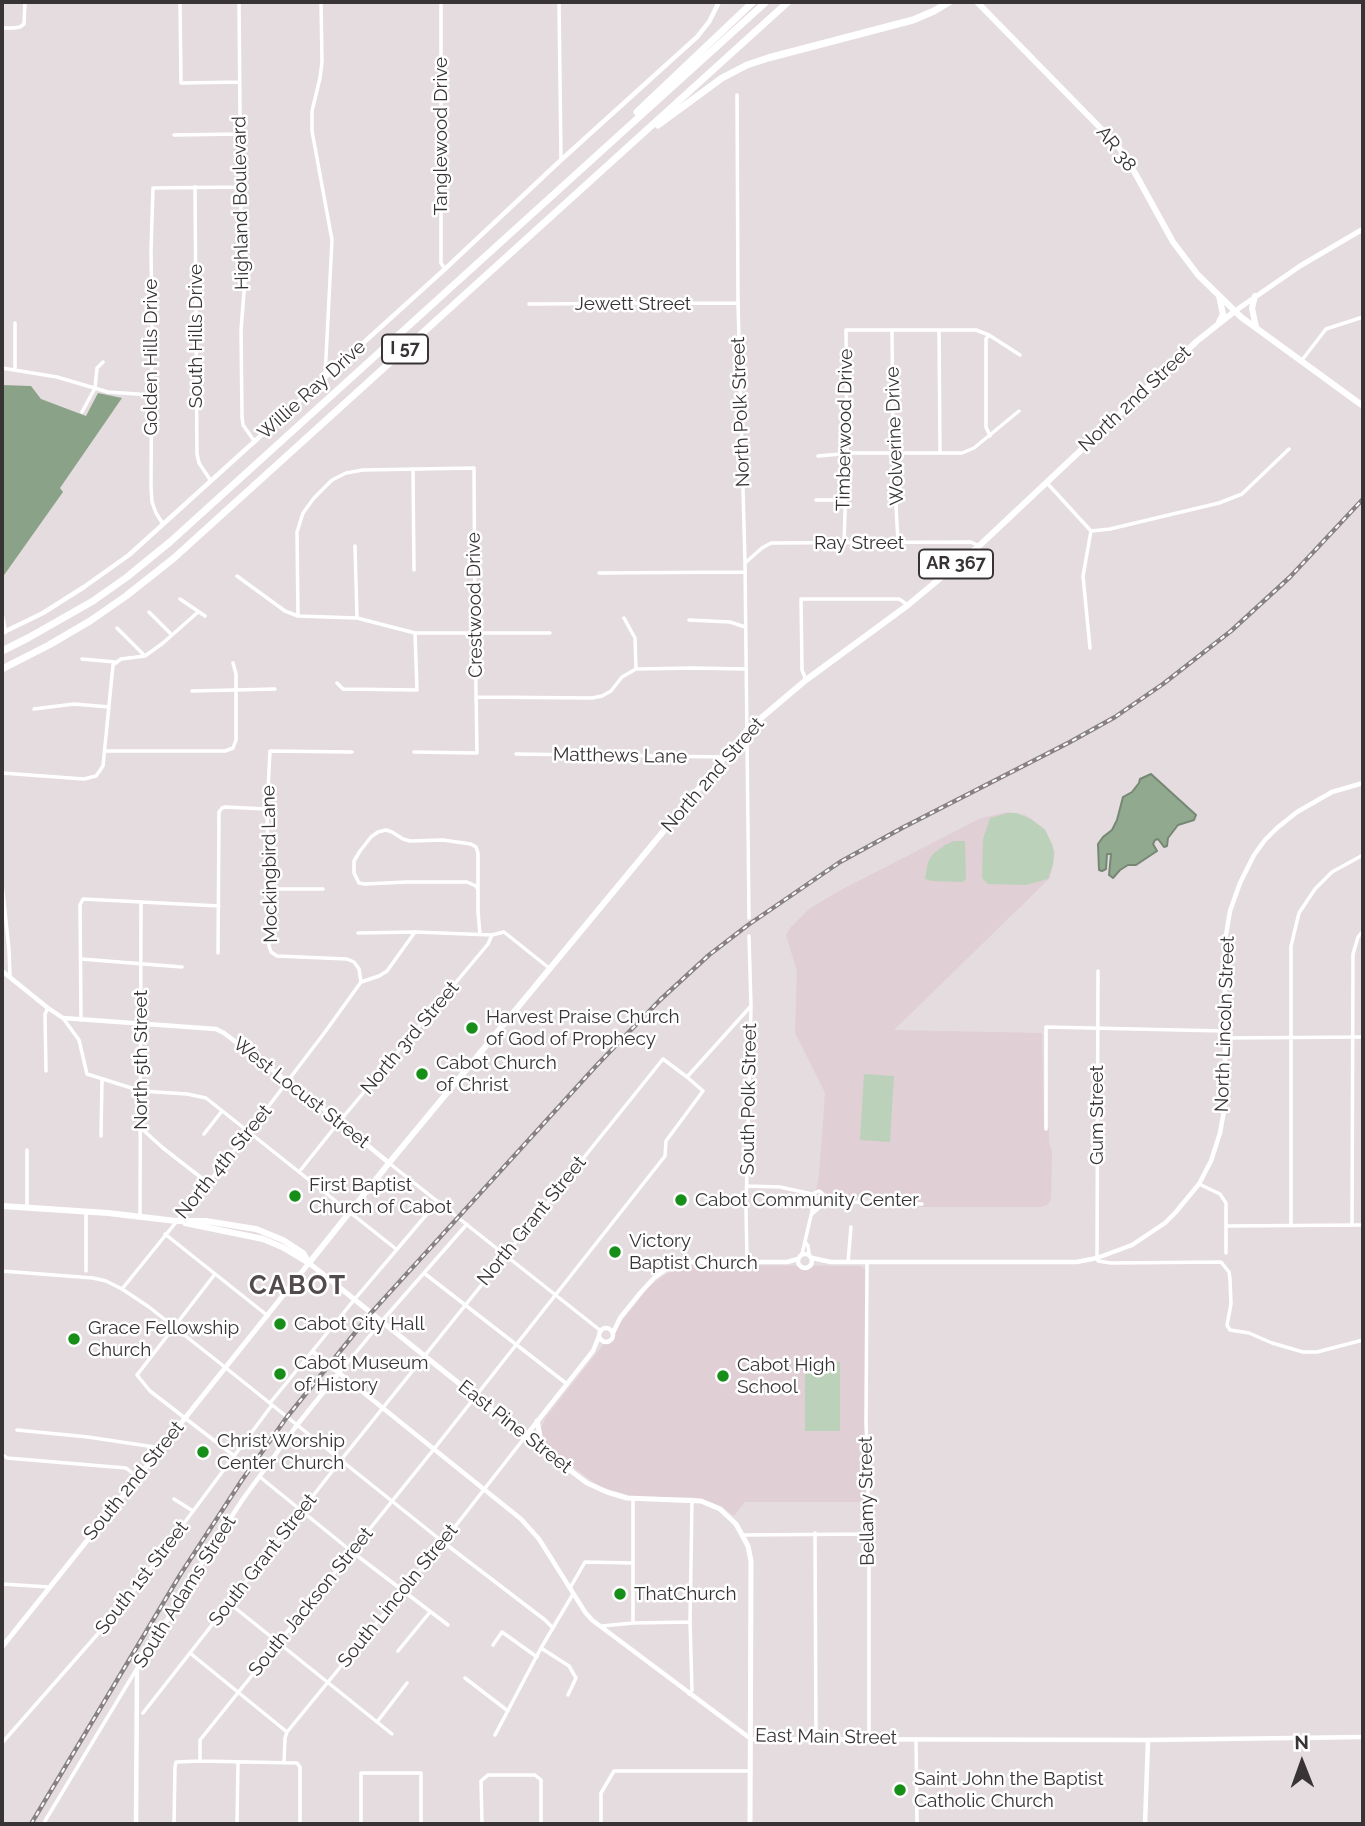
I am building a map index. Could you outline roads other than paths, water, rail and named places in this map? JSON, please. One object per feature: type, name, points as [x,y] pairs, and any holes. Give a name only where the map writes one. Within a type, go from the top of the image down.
[{"type":"highway","points":[[588,162],[595,152],[753,2]]},
{"type":"highway","name":"I 57","points":[[2,651],[93,601],[161,549],[766,2]]},
{"type":"highway","name":"I 57","points":[[2,669],[90,621],[174,558],[788,2]]},
{"type":"highway","points":[[631,144],[722,78],[747,65],[913,20],[949,2]]},
{"type":"main road","name":"AR 38","points":[[977,2],[1118,146],[1188,263],[1234,311],[1363,405]]},
{"type":"main road","name":"AR 367","points":[[1234,311],[1300,266],[1363,229]]},
{"type":"main road","points":[[1218,294],[1223,314],[1219,323]]},
{"type":"main road","points":[[1255,296],[1252,308],[1257,328]]},
{"type":"main road","name":"North 2nd Street","points":[[268,1316],[389,1163],[748,729],[806,680],[908,605],[978,546],[1155,380],[1234,311]]},
{"type":"main road","points":[[2,1206],[176,1221],[263,1239],[309,1263]]},
{"type":"main road","name":"East Pine Street","points":[[309,1263],[587,1483],[618,1496],[634,1499],[692,1500],[710,1504],[720,1509],[736,1524],[743,1535]]},
{"type":"main road","name":"South 2nd Street","points":[[2,1647],[268,1316]]},
{"type":"main road","points":[[537,1421],[541,1441],[551,1456]]},
{"type":"main road","points":[[743,1535],[751,1560],[750,1824]]},
{"type":"street","points":[[2,28],[20,27],[25,19],[25,2]]},
{"type":"street","points":[[180,2],[181,83],[240,82]]},
{"type":"street","name":"Highland Boulevard","points":[[239,2],[240,187],[241,220],[246,249],[241,330],[242,416],[243,425],[255,442]]},
{"type":"street","points":[[321,2],[322,62],[312,111],[312,131],[332,240],[325,377]]},
{"type":"street","name":"Tanglewood Drive","points":[[441,2],[441,263],[445,270]]},
{"type":"street","points":[[559,2],[561,160]]},
{"type":"street","name":"Willie Ray Drive","points":[[4,633],[43,613],[129,555],[445,270],[697,37],[709,22],[719,2]]},
{"type":"street","name":"North Polk Street","points":[[737,95],[738,303],[748,729]]},
{"type":"street","points":[[174,135],[239,134]]},
{"type":"street","points":[[195,187],[240,187]]},
{"type":"street","name":"Golden Hills Drive","points":[[163,524],[152,502],[150,472],[153,188],[195,187]]},
{"type":"street","name":"South Hills Drive","points":[[195,187],[197,454],[199,463],[211,481]]},
{"type":"street","name":"Jewett Street","points":[[529,304],[738,303]]},
{"type":"street","points":[[1302,360],[1326,329],[1363,317]]},
{"type":"street","points":[[15,323],[15,370]]},
{"type":"street","name":"Timberwood Drive","points":[[844,543],[847,454],[846,330],[976,330],[1020,355]]},
{"type":"street","name":"Wolverine Drive","points":[[892,330],[893,452],[898,542]]},
{"type":"street","points":[[939,330],[940,452]]},
{"type":"street","points":[[989,335],[986,339],[986,427],[990,436]]},
{"type":"street","points":[[82,412],[95,388],[97,368],[103,362]]},
{"type":"street","points":[[2,368],[58,377],[127,394],[151,395]]},
{"type":"street","points":[[818,456],[893,452],[962,453],[974,448],[1019,411]]},
{"type":"street","points":[[1047,483],[1091,530],[1110,529],[1219,503],[1242,494],[1289,449]]},
{"type":"street","name":"Crestwood Drive","points":[[413,469],[474,468],[476,697],[592,698],[611,691],[622,677],[636,669]]},
{"type":"street","points":[[298,616],[297,531],[303,513],[332,480],[346,473],[413,469],[414,570]]},
{"type":"street","points":[[816,500],[845,500]]},
{"type":"street","points":[[1090,648],[1083,576],[1091,530]]},
{"type":"street","name":"Ray Street","points":[[746,563],[771,543],[971,542],[978,546]]},
{"type":"street","points":[[355,545],[357,618]]},
{"type":"street","points":[[599,573],[745,572]]},
{"type":"street","points":[[237,576],[285,611],[298,616],[357,618],[415,634],[550,632]]},
{"type":"street","points":[[180,599],[205,616]]},
{"type":"street","points":[[806,680],[802,670],[800,599],[899,599],[908,605]]},
{"type":"street","points":[[149,612],[172,635]]},
{"type":"street","points":[[82,659],[115,662],[145,656],[198,612]]},
{"type":"street","points":[[2,616],[4,633]]},
{"type":"street","points":[[624,618],[635,638],[636,669],[745,669]]},
{"type":"street","points":[[689,620],[730,622],[745,627]]},
{"type":"street","points":[[117,628],[145,656]]},
{"type":"street","points":[[337,683],[343,689],[417,690],[415,634]]},
{"type":"street","points":[[2,773],[84,779],[99,773],[103,766],[112,669],[115,662]]},
{"type":"street","points":[[105,751],[226,751],[233,748],[236,740],[236,674],[233,663]]},
{"type":"street","points":[[192,691],[275,689]]},
{"type":"street","points":[[414,752],[477,753],[476,697]]},
{"type":"street","points":[[34,709],[74,704],[109,707]]},
{"type":"street","points":[[748,729],[749,918]]},
{"type":"street","name":"Mockingbird Lane","points":[[352,752],[270,751],[267,809],[269,946],[271,952],[277,956],[347,958],[359,969],[361,982]]},
{"type":"street","name":"Matthews Lane","points":[[516,754],[724,758]]},
{"type":"street","name":"North Lincoln Street","points":[[811,1258],[831,1262],[1077,1262],[1132,1245],[1153,1232],[1175,1213],[1199,1184],[1211,1161],[1220,1133],[1225,1105],[1226,933],[1232,903],[1246,869],[1265,840],[1297,811],[1332,792],[1363,783]]},
{"type":"street","points":[[218,953],[220,806],[267,809]]},
{"type":"street","points":[[478,874],[474,880],[467,882],[365,884],[355,879],[354,865],[355,858],[371,838],[386,830],[410,841],[443,840],[477,847],[478,853],[480,933]]},
{"type":"street","points":[[1291,1225],[1291,946],[1299,913],[1315,889],[1332,872],[1363,855]]},
{"type":"street","points":[[467,882],[478,890]]},
{"type":"street","points":[[2,883],[10,976]]},
{"type":"street","points":[[269,889],[323,889]]},
{"type":"street","points":[[81,1020],[80,905],[83,900],[219,906]]},
{"type":"street","name":"North 5th Street","points":[[140,1217],[141,903]]},
{"type":"street","points":[[1352,1225],[1353,954],[1363,931]]},
{"type":"street","name":"North 4th Street","points":[[124,1287],[249,1132],[361,982],[387,971],[415,932]]},
{"type":"street","points":[[358,933],[492,935],[504,932],[550,969]]},
{"type":"street","name":"North 3rd Street","points":[[299,1172],[488,944],[492,935]]},
{"type":"street","name":"South Polk Street","points":[[747,1262],[751,1006],[749,936]]},
{"type":"street","points":[[81,960],[183,967]]},
{"type":"street","name":"West Locust Street","points":[[2,971],[63,1018],[216,1030],[232,1038],[602,1331]]},
{"type":"street","name":"Gum Street","points":[[1097,1258],[1098,971]]},
{"type":"street","points":[[687,1077],[751,1006]]},
{"type":"street","points":[[46,1071],[45,1014],[48,1008]]},
{"type":"street","points":[[63,1018],[79,1040],[87,1073],[141,1091],[206,1098],[396,1250]]},
{"type":"street","points":[[1046,1129],[1046,1027],[1224,1031]]},
{"type":"street","points":[[1224,1038],[1363,1037]]},
{"type":"street","name":"North Grant Street","points":[[383,1408],[663,1059],[687,1077]]},
{"type":"street","name":"South Jackson Street","points":[[200,1761],[200,1740],[665,1156],[666,1141],[703,1091],[687,1077]]},
{"type":"street","points":[[101,1136],[102,1080]]},
{"type":"street","points":[[204,1134],[222,1111]]},
{"type":"street","points":[[140,1128],[208,1183]]},
{"type":"street","points":[[27,1150],[27,1208]]},
{"type":"street","points":[[1199,1184],[1220,1194],[1226,1203],[1226,1253]]},
{"type":"street","points":[[747,1186],[780,1187],[811,1196]]},
{"type":"street","points":[[811,1196],[820,1191],[826,1198],[851,1202],[922,1204]]},
{"type":"street","points":[[806,1243],[811,1258],[809,1267],[805,1268],[801,1266],[799,1259],[806,1243],[811,1196]]},
{"type":"street","points":[[811,1214],[824,1204],[826,1198]]},
{"type":"street","name":"South 1st Street","points":[[2,1743],[124,1604],[271,1404],[438,1201]]},
{"type":"street","points":[[812,1204],[841,1205],[851,1202]]},
{"type":"street","points":[[86,1212],[86,1271]]},
{"type":"street","points":[[339,1373],[467,1224]]},
{"type":"street","points":[[1226,1226],[1363,1225]]},
{"type":"street","points":[[848,1262],[850,1227]]},
{"type":"street","points":[[165,1234],[268,1316]]},
{"type":"street","points":[[593,1351],[611,1340],[620,1318],[647,1284],[668,1268],[692,1262],[787,1262],[811,1258]]},
{"type":"street","points":[[1097,1258],[1102,1263],[1221,1262],[1229,1272],[1230,1279],[1231,1304],[1227,1325],[1230,1330],[1249,1333],[1303,1352],[1317,1352],[1363,1340]]},
{"type":"street","name":"Bellamy Street","points":[[867,1262],[869,1739]]},
{"type":"street","points":[[2,1271],[93,1278],[124,1287],[553,1628]]},
{"type":"street","points":[[424,1272],[567,1384]]},
{"type":"street","points":[[215,1274],[137,1375],[150,1391],[234,1456]]},
{"type":"street","points":[[526,1437],[593,1351],[602,1331],[620,1318]]},
{"type":"street","points":[[602,1331],[610,1329],[613,1334]]},
{"type":"street","points":[[602,1331],[602,1340],[607,1342]]},
{"type":"street","name":"East Main Street","points":[[313,1352],[521,1519],[539,1539],[585,1612],[600,1626],[751,1739],[1148,1740],[1363,1737]]},
{"type":"street","name":"South Adams Street","points":[[45,1821],[208,1553],[297,1425],[339,1373]]},
{"type":"street","name":"South Grant Street","points":[[143,1713],[383,1408]]},
{"type":"street","points":[[18,1430],[160,1448]]},
{"type":"street","name":"South Lincoln Street","points":[[287,1732],[526,1437]]},
{"type":"street","points":[[2,1454],[7,1458],[126,1468],[137,1477]]},
{"type":"street","points":[[260,1477],[448,1625]]},
{"type":"street","points":[[174,1499],[192,1511]]},
{"type":"street","points":[[633,1623],[634,1499]]},
{"type":"street","points":[[689,1694],[692,1690],[692,1500]]},
{"type":"street","points":[[816,1533],[816,1739]]},
{"type":"street","points":[[743,1535],[868,1534]]},
{"type":"street","points":[[570,1588],[585,1562],[633,1563]]},
{"type":"street","points":[[2,1584],[49,1587]]},
{"type":"street","points":[[495,1735],[573,1594]]},
{"type":"street","points":[[229,1603],[392,1734]]},
{"type":"street","points":[[398,1651],[430,1612]]},
{"type":"street","points":[[600,1626],[691,1622]]},
{"type":"street","points":[[493,1645],[502,1632],[537,1657]]},
{"type":"street","points":[[541,1648],[569,1666],[576,1678],[568,1695]]},
{"type":"street","points":[[190,1653],[287,1732],[284,1762]]},
{"type":"street","points":[[136,1824],[137,1669]]},
{"type":"street","points":[[465,1678],[508,1711]]},
{"type":"street","points":[[377,1722],[407,1683]]},
{"type":"street","points":[[916,1739],[917,1824]]},
{"type":"street","points":[[1145,1824],[1148,1740]]},
{"type":"street","points":[[174,1824],[177,1762],[200,1761],[297,1763],[300,1768],[300,1824]]},
{"type":"street","points":[[237,1762],[237,1824]]},
{"type":"street","points":[[601,1824],[601,1793],[614,1771],[751,1771]]},
{"type":"street","points":[[361,1824],[361,1773],[421,1773],[421,1824]]},
{"type":"street","points":[[482,1824],[481,1781],[488,1775],[535,1775],[541,1780],[541,1824]]},
{"type":"railway","points":[[31,1824],[180,1575],[287,1417],[371,1313],[596,1066],[660,1000],[709,955],[748,925],[840,862],[1070,742],[1115,717],[1163,684],[1231,631],[1290,577],[1363,499]]},
{"type":"place","name":"Harvest Praise Church of God of Prophecy","points":[[472,1028]]},
{"type":"place","name":"Cabot Church of Christ","points":[[422,1074]]},
{"type":"place","name":"First Baptist Church of Cabot","points":[[295,1196]]},
{"type":"place","name":"Cabot Community Center","points":[[681,1200]]},
{"type":"place","name":"Victory Baptist Church","points":[[615,1252]]},
{"type":"place","name":"Cabot City Hall","points":[[280,1324]]},
{"type":"place","name":"Grace Fellowship Church","points":[[74,1339]]},
{"type":"place","name":"Cabot Museum of History","points":[[280,1374]]},
{"type":"place","name":"Cabot High School","points":[[723,1376]]},
{"type":"place","name":"Christ Worship Center Church","points":[[203,1452]]},
{"type":"place","name":"ThatChurch","points":[[620,1594]]},
{"type":"place","name":"Saint John the Baptist Catholic Church","points":[[900,1790]]},
{"type":"district","name":"CABOT","points":[[298,1286]]}]
